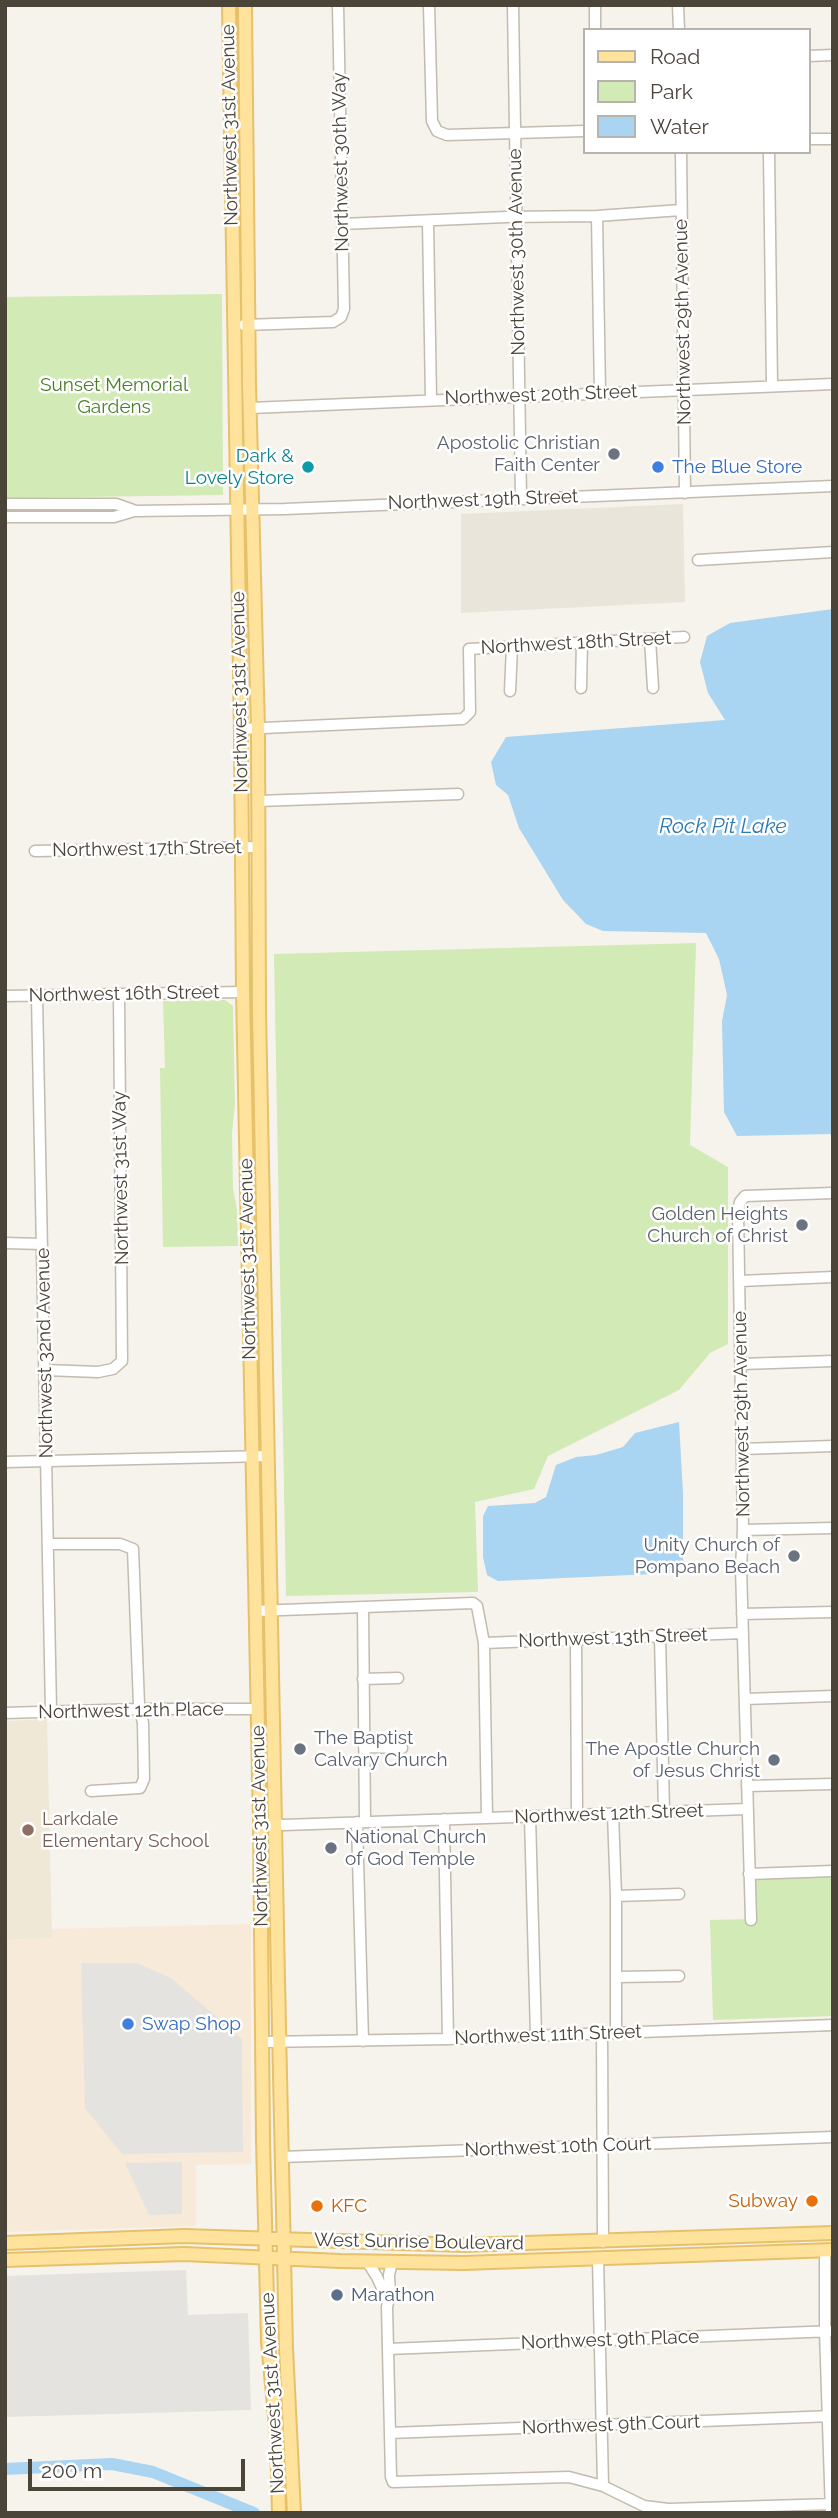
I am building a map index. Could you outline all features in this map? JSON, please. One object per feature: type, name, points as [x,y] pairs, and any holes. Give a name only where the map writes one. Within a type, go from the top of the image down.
[{"type":"main road","name":"Northwest 31st Avenue","points":[[229,5],[265,2238],[268,2342],[279,2513]]},
{"type":"main road","name":"Northwest 31st Avenue","points":[[245,5],[250,408],[258,729],[259,1011],[284,2259],[294,2506]]},
{"type":"main road","points":[[243,992],[256,1001],[259,1011]]},
{"type":"main road","points":[[257,1709],[274,1736]]},
{"type":"main road","name":"West Sunrise Boulevard","points":[[5,2243],[184,2236],[464,2245],[833,2233]]},
{"type":"main road","points":[[598,2258],[606,2248],[620,2241]]},
{"type":"main road","points":[[575,2259],[595,2251],[603,2242]]},
{"type":"main road","name":"West Sunrise Boulevard","points":[[5,2260],[184,2254],[464,2263],[829,2250]]},
{"type":"main road","points":[[276,2437],[281,2447],[293,2459]]},
{"type":"street","name":"Northwest 30th Way","points":[[249,325],[333,322],[341,317],[344,309],[338,5]]},
{"type":"street","points":[[429,5],[432,121],[438,131],[447,135],[582,131]]},
{"type":"street","name":"Northwest 30th Avenue","points":[[513,5],[521,499]]},
{"type":"street","points":[[595,5],[595,28]]},
{"type":"street","points":[[678,5],[679,28]]},
{"type":"street","points":[[810,56],[833,55]]},
{"type":"street","points":[[810,139],[833,139]]},
{"type":"street","name":"Northwest 29th Avenue","points":[[681,154],[685,493]]},
{"type":"street","points":[[769,154],[772,386]]},
{"type":"street","points":[[342,224],[597,216],[681,210]]},
{"type":"street","points":[[597,216],[600,393]]},
{"type":"street","points":[[428,221],[431,400]]},
{"type":"street","points":[[233,325],[249,325]]},
{"type":"street","name":"Northwest 20th Street","points":[[250,408],[833,384]]},
{"type":"street","name":"Northwest 19th Street","points":[[5,517],[114,517],[134,511],[237,510],[833,486]]},
{"type":"street","name":"Northwest 19th Street","points":[[5,505],[116,504],[134,511]]},
{"type":"street","points":[[698,560],[833,552]]},
{"type":"street","name":"Northwest 18th Street","points":[[258,729],[463,719],[470,712],[469,649],[684,638]]},
{"type":"street","points":[[650,639],[653,688]]},
{"type":"street","points":[[581,688],[582,643]]},
{"type":"street","points":[[510,691],[512,647]]},
{"type":"street","points":[[241,729],[258,729]]},
{"type":"street","points":[[258,801],[458,794]]},
{"type":"street","name":"Northwest 17th Street","points":[[35,850],[258,847]]},
{"type":"street","name":"Northwest 16th Street","points":[[5,996],[243,992]]},
{"type":"street","name":"Northwest 31st Way","points":[[46,1370],[98,1372],[113,1369],[122,1361],[119,994]]},
{"type":"street","name":"Northwest 32nd Avenue","points":[[37,996],[51,1711]]},
{"type":"street","name":"Northwest 29th Avenue","points":[[751,1920],[741,1567],[743,1530],[740,1202],[745,1196],[755,1194],[833,1193]]},
{"type":"street","points":[[5,1243],[42,1244]]},
{"type":"street","points":[[740,1281],[833,1277]]},
{"type":"street","points":[[741,1364],[833,1361]]},
{"type":"street","points":[[742,1449],[833,1446]]},
{"type":"street","points":[[5,1462],[268,1456]]},
{"type":"street","points":[[743,1530],[833,1528]]},
{"type":"street","points":[[49,1544],[120,1544],[133,1549],[144,1779],[140,1788],[91,1791]]},
{"type":"street","points":[[255,1611],[477,1606],[484,1643],[487,1818]]},
{"type":"street","points":[[363,1608],[363,2041]]},
{"type":"street","points":[[742,1614],[833,1612]]},
{"type":"street","name":"Northwest 13th Street","points":[[484,1643],[743,1633]]},
{"type":"street","points":[[660,1636],[664,1812]]},
{"type":"street","points":[[576,1639],[576,1815]]},
{"type":"street","points":[[363,1679],[398,1678]]},
{"type":"street","points":[[745,1699],[833,1696]]},
{"type":"street","name":"Northwest 12th Place","points":[[5,1713],[257,1709]]},
{"type":"street","points":[[364,1747],[402,1748]]},
{"type":"street","points":[[747,1786],[833,1784]]},
{"type":"street","name":"Northwest 12th Street","points":[[260,1823],[747,1809]]},
{"type":"street","points":[[613,1814],[617,2032]]},
{"type":"street","points":[[530,1817],[536,2035]]},
{"type":"street","points":[[444,1819],[448,2039]]},
{"type":"street","points":[[749,1874],[833,1871]]},
{"type":"street","points":[[616,1896],[679,1894]]},
{"type":"street","points":[[616,1977],[679,1976]]},
{"type":"street","name":"Northwest 11th Street","points":[[263,2042],[448,2039],[833,2025]]},
{"type":"street","points":[[602,2032],[603,2242]]},
{"type":"street","name":"Northwest 10th Court","points":[[282,2157],[833,2137]]},
{"type":"street","points":[[393,2262],[389,2275],[387,2349],[393,2482],[569,2477],[603,2486],[644,2506],[668,2509],[779,2505],[832,2507],[829,2250]]},
{"type":"street","points":[[598,2258],[603,2486]]},
{"type":"street","points":[[367,2261],[384,2290],[388,2303]]},
{"type":"street","name":"Northwest 9th Place","points":[[387,2349],[829,2331]]},
{"type":"street","name":"Northwest 9th Court","points":[[390,2434],[831,2416]]},
{"type":"street","points":[[779,2505],[793,2513]]},
{"type":"shaded area","points":[[683,504],[685,602],[461,613],[461,514]]},
{"type":"shaded area","name":"Larkdale Elementary School","points":[[47,1719],[52,1938],[5,1940],[5,1721]]},
{"type":"shaded area","name":"Swap Shop","points":[[251,1924],[251,2164],[196,2165],[196,2226],[5,2232],[5,1940],[52,1938],[52,1929]]},
{"type":"shaded area","points":[[81,1963],[137,1963],[171,1978],[242,2039],[243,2152],[122,2154],[85,2108]]},
{"type":"shaded area","points":[[182,2162],[182,2214],[149,2215],[125,2163]]},
{"type":"shaded area","points":[[186,2270],[188,2315],[248,2313],[251,2410],[5,2417],[5,2276]]},
{"type":"green space","name":"Sunset Memorial Gardens","points":[[222,294],[223,495],[5,498],[5,297]]},
{"type":"green space","points":[[696,943],[690,1145],[728,1167],[728,1344],[710,1353],[679,1390],[548,1456],[534,1489],[475,1502],[478,1592],[286,1596],[274,954]]},
{"type":"green space","points":[[225,1000],[233,1006],[233,1188],[238,1246],[163,1247],[160,1068],[165,1068],[163,1001]]},
{"type":"green space","points":[[833,1876],[833,2016],[713,2020],[710,1920],[754,1919],[753,1878]]},
{"type":"water","name":"Rock Pit Lake","points":[[833,609],[833,1134],[737,1136],[724,1112],[722,1021],[727,995],[719,959],[706,933],[603,931],[586,924],[563,900],[519,828],[508,795],[496,785],[491,762],[506,737],[725,720],[708,693],[700,662],[707,636],[730,623]]},
{"type":"water","points":[[679,1422],[683,1564],[675,1573],[498,1581],[487,1575],[483,1557],[483,1516],[488,1506],[535,1503],[546,1497],[556,1465],[576,1457],[596,1455],[623,1447],[635,1433]]},
{"type":"waterway","points":[[5,2469],[112,2464],[153,2472],[254,2513]]},
{"type":"place","name":"Apostolic Christian Faith Center","points":[[614,454]]},
{"type":"place","name":"Dark & Lovely Store","points":[[308,467]]},
{"type":"place","name":"The Blue Store","points":[[658,467]]},
{"type":"place","name":"Golden Heights Church of Christ","points":[[802,1225]]},
{"type":"place","name":"Unity Church of Pompano Beach","points":[[794,1556]]},
{"type":"place","name":"The Baptist Calvary Church","points":[[300,1749]]},
{"type":"place","name":"The Apostle Church of Jesus Christ","points":[[774,1760]]},
{"type":"place","name":"Larkdale Elementary School","points":[[28,1830]]},
{"type":"place","name":"National Church of God Temple","points":[[331,1848]]},
{"type":"place","name":"Swap Shop","points":[[128,2024]]},
{"type":"place","name":"Subway","points":[[812,2201]]},
{"type":"place","name":"KFC","points":[[317,2206]]},
{"type":"place","name":"Marathon","points":[[337,2295]]}]
